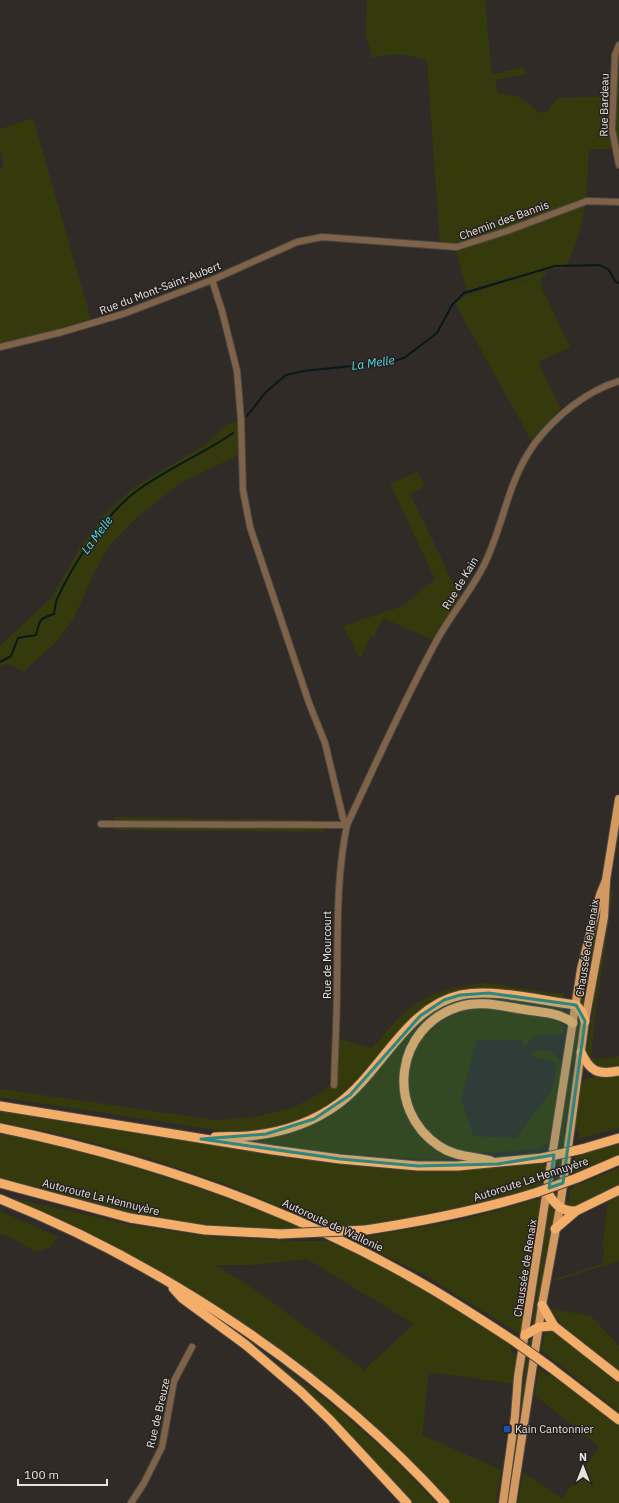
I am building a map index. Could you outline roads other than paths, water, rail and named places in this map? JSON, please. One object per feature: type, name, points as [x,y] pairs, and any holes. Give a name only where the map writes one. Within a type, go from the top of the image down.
[{"type":"highway","points":[[201,1139],[266,1134],[301,1124],[320,1115],[350,1095],[370,1074],[408,1028],[431,1007],[444,1000],[460,995],[489,993],[576,1005],[582,1012],[585,1021]]},
{"type":"highway","points":[[498,1164],[453,1153],[440,1146],[419,1128],[411,1115],[406,1099],[404,1068],[409,1052],[426,1027],[443,1013],[459,1006],[486,1004],[559,1015],[573,1023]]},
{"type":"highway","points":[[581,1052],[586,1062],[597,1071],[603,1073],[619,1071]]},
{"type":"highway","name":"Autoroute La Hennuyère","points":[[0,1106],[201,1139],[383,1164],[458,1166],[498,1164],[542,1158],[582,1149],[619,1138]]},
{"type":"highway","name":"Autoroute de Wallonie","points":[[0,1128],[119,1157],[188,1178],[265,1207],[364,1253],[409,1276],[466,1309],[550,1367],[619,1420]]},
{"type":"highway","name":"Autoroute La Hennuyère","points":[[0,1183],[130,1218],[205,1230],[280,1234],[366,1230],[428,1221],[465,1213],[538,1192],[577,1178],[619,1160]]},
{"type":"highway","points":[[555,1229],[576,1211],[619,1190]]},
{"type":"highway","points":[[548,1193],[560,1207],[569,1211],[576,1211]]},
{"type":"highway","points":[[0,1199],[87,1239],[165,1280],[250,1335],[332,1397],[382,1441],[445,1503]]},
{"type":"highway","points":[[165,1280],[182,1298],[246,1345],[301,1392],[330,1420],[407,1503]]},
{"type":"highway","points":[[542,1305],[554,1326],[619,1377]]},
{"type":"highway","points":[[525,1335],[539,1327],[554,1326]]},
{"type":"main road","points":[[606,880],[619,799]]},
{"type":"main road","name":"Chaussée de Renaix","points":[[503,1503],[516,1416],[518,1377],[548,1193],[584,952],[600,895],[606,880]]},
{"type":"main road","name":"Chaussée de Renaix","points":[[512,1503],[542,1305],[560,1207],[585,1021],[604,918],[606,880]]},
{"type":"street","name":"Rue Bardeau","points":[[619,44],[615,55],[612,129],[619,165]]},
{"type":"street","name":"Chemin des Bannis","points":[[322,237],[456,247],[507,231],[587,201],[619,202]]},
{"type":"street","name":"Rue du Mont-Saint-Aubert","points":[[0,347],[62,332],[123,314],[212,280],[298,242],[322,237]]},
{"type":"street","points":[[101,824],[347,825],[343,818],[325,743],[309,703],[248,520],[243,490],[241,420],[237,372],[222,311],[212,280]]},
{"type":"street","name":"Rue de Kain","points":[[347,825],[437,640],[484,564],[492,548],[511,486],[522,464],[546,430],[572,406],[586,396],[619,381]]},
{"type":"street","name":"Rue de Mourcourt","points":[[334,1085],[337,1011],[338,902],[342,852],[347,825]]},
{"type":"street","name":"Rue de Breuze","points":[[131,1503],[144,1483],[162,1446],[167,1427],[170,1396],[174,1381],[192,1347]]},
{"type":"waterway","name":"La Melle","points":[[247,416],[266,392],[286,375],[304,371],[390,362],[404,358],[437,333],[452,305],[464,293],[555,266],[600,265],[609,270],[615,281],[619,283]]},
{"type":"waterway","name":"La Melle","points":[[0,662],[11,656],[18,638],[36,635],[40,621],[45,617],[54,614],[57,599],[81,555],[103,525],[126,500],[149,482],[210,448],[233,433]]},
{"type":"place","name":"Kain Cantonnier","points":[[507,1429]]}]
